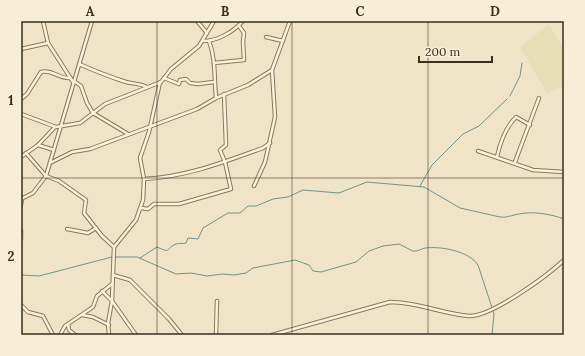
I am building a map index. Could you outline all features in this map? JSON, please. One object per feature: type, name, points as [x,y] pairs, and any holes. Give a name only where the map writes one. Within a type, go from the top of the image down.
[{"type":"street","points":[[43,21],[48,43],[70,78],[81,86],[87,103],[93,113],[128,134]]},
{"type":"street","points":[[21,205],[21,199],[33,193],[46,176],[92,21]]},
{"type":"street","points":[[197,21],[207,33]]},
{"type":"street","points":[[109,335],[108,325],[112,302],[114,247],[136,220],[141,208],[144,179],[140,158],[161,82],[170,70],[194,51],[203,41],[214,21]]},
{"type":"street","points":[[203,41],[223,37],[239,26],[243,21]]},
{"type":"street","points":[[254,186],[265,162],[276,112],[272,70],[290,21]]},
{"type":"street","points":[[214,63],[244,60],[244,33],[239,26]]},
{"type":"street","points":[[266,37],[283,41]]},
{"type":"street","points":[[209,41],[214,56],[214,82],[216,98]]},
{"type":"street","points":[[21,49],[48,43]]},
{"type":"street","points":[[79,64],[103,75],[127,83],[136,82],[147,88]]},
{"type":"street","points":[[50,163],[72,152],[90,149],[197,109],[224,94],[248,85],[272,70]]},
{"type":"street","points":[[21,99],[27,94],[41,72],[47,71],[59,77],[70,78]]},
{"type":"street","points":[[164,78],[178,84],[180,80],[186,79],[190,83],[198,84],[214,82]]},
{"type":"street","points":[[21,114],[56,127],[80,123],[93,113],[115,100],[161,82]]},
{"type":"street","points":[[141,208],[148,209],[148,207],[157,204],[179,204],[231,189],[225,162],[220,150],[226,145],[224,94]]},
{"type":"street","points":[[514,162],[530,125],[539,98]]},
{"type":"street","points":[[497,157],[500,143],[508,127],[516,118],[530,125]]},
{"type":"street","points":[[21,157],[38,145],[56,127]]},
{"type":"street","points":[[144,179],[170,178],[199,171],[263,148],[270,143]]},
{"type":"street","points":[[38,145],[54,150]]},
{"type":"street","points":[[478,152],[514,162],[541,172],[564,172]]},
{"type":"street","points":[[26,153],[46,176],[59,181],[86,200],[84,213],[114,247]]},
{"type":"street","points":[[67,229],[83,233],[93,231],[96,228]]},
{"type":"street","points":[[21,231],[21,239]]},
{"type":"street","points":[[272,335],[390,302],[404,302],[468,316],[477,316],[495,308],[544,278],[564,260]]},
{"type":"street","points":[[113,275],[121,276],[130,280],[169,319],[182,335]]},
{"type":"street","points":[[60,335],[63,328],[94,306],[94,301],[102,291],[112,284]]},
{"type":"street","points":[[102,291],[136,335]]},
{"type":"street","points":[[216,335],[217,301]]},
{"type":"street","points":[[21,305],[28,312],[43,316],[53,335]]},
{"type":"street","points":[[81,314],[93,317],[108,325]]},
{"type":"street","points":[[68,324],[69,330],[75,335]]},
{"type":"shaded area","points":[[549,24],[564,49],[564,86],[547,93],[520,47]]},
{"type":"waterway","points":[[510,96],[520,76],[522,63]]},
{"type":"waterway","points":[[420,186],[432,165],[463,134],[479,126],[507,99]]},
{"type":"waterway","points":[[140,258],[157,247],[168,250],[176,244],[186,243],[188,238],[198,239],[203,228],[228,213],[240,213],[248,206],[256,206],[273,199],[288,197],[303,190],[339,193],[367,182],[424,187],[460,208],[500,217],[524,213],[535,213],[548,214],[564,219]]},
{"type":"waterway","points":[[115,257],[137,257],[176,274],[191,273],[207,276],[246,273],[253,268],[295,260],[309,265],[313,271],[321,272],[356,262],[369,251],[383,246],[399,244],[413,251],[418,251],[425,248],[454,250],[468,256],[478,265],[494,314],[492,335]]},
{"type":"waterway","points":[[21,275],[39,276],[112,257]]}]
